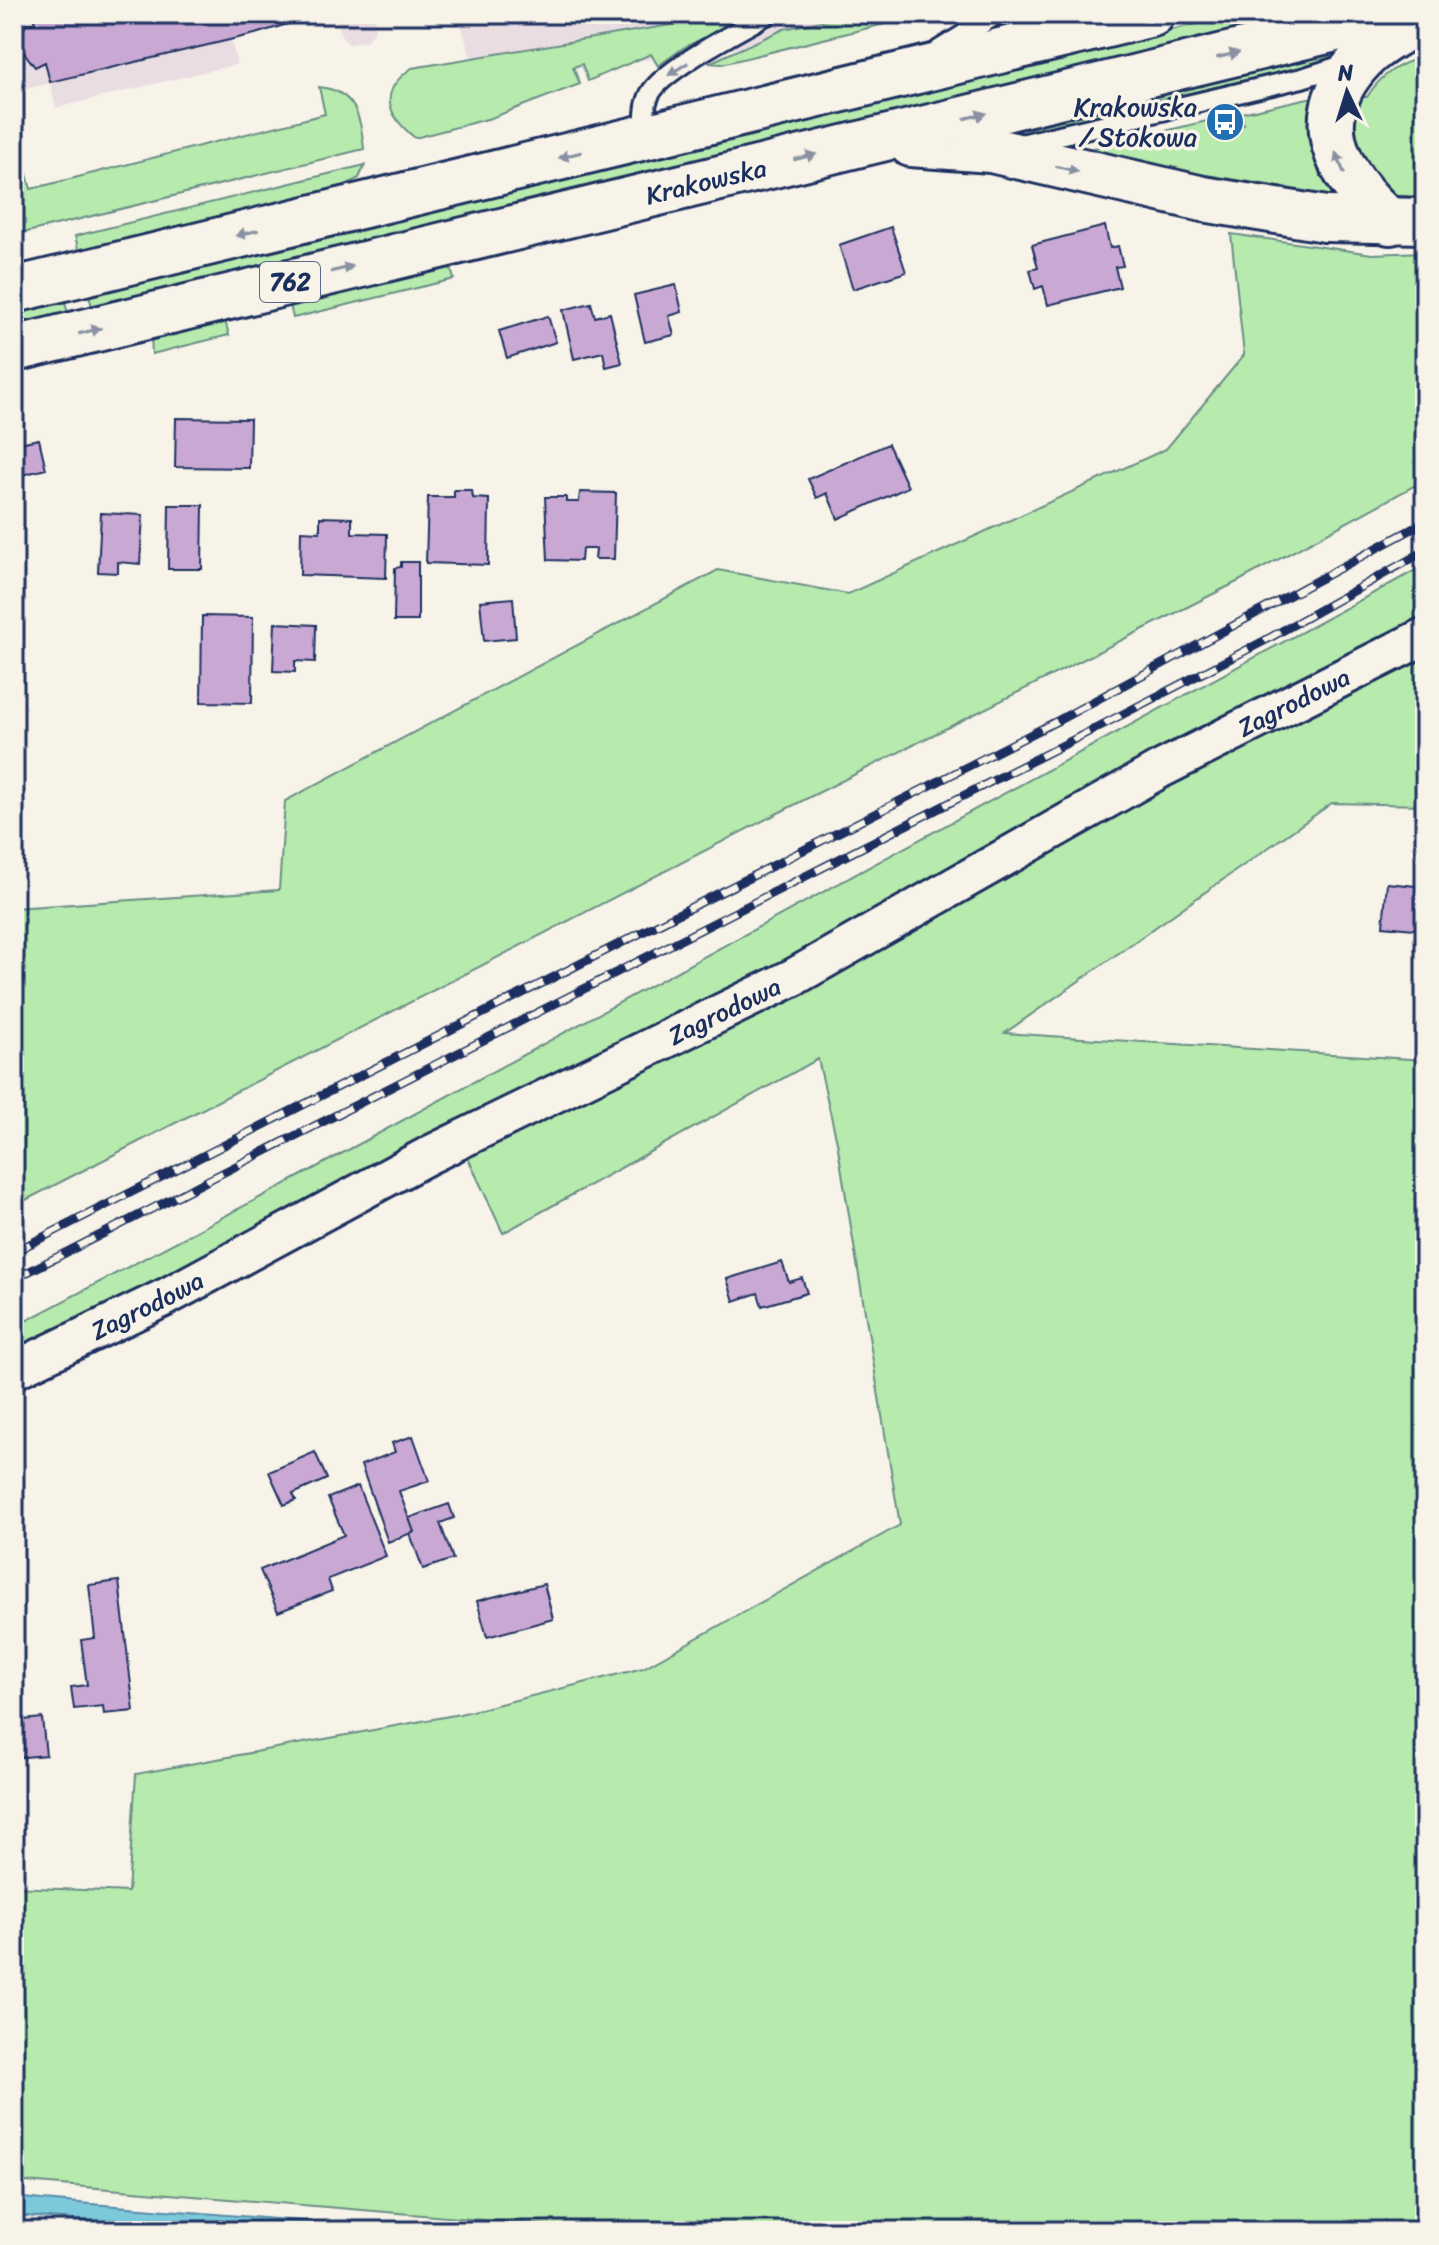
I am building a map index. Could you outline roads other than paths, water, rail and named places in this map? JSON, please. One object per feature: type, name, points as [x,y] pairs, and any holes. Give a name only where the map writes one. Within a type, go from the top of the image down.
[{"type":"main road","name":"762","points":[[14,290],[1152,14]]},
{"type":"main road","name":"Krakowska","points":[[14,349],[1397,14]]},
{"type":"main road","points":[[1407,221],[1345,174],[1336,154],[1335,106],[1341,88],[1363,58],[1425,17]]},
{"type":"main road","points":[[872,141],[991,150],[1203,199],[1326,219],[1407,221]]},
{"type":"street","name":"Zagrodowa","points":[[14,1370],[166,1297],[429,1155],[794,977],[1159,770],[1425,636]]},
{"type":"lane","points":[[593,14],[607,14]]},
{"type":"lane","points":[[646,137],[645,108],[652,91],[666,76],[748,21],[768,14]]},
{"type":"lane","points":[[899,75],[997,14]]},
{"type":"lane","points":[[991,150],[1302,78],[1363,58]]},
{"type":"water","points":[[14,2197],[424,2231],[203,2231],[14,2215]]},
{"type":"railway","points":[[14,1252],[1059,720],[1425,522]]},
{"type":"railway","points":[[14,1279],[1071,741],[1264,641],[1425,551]]},
{"type":"place","name":"Krakowska / Stokowa","points":[[1225,122]]}]
